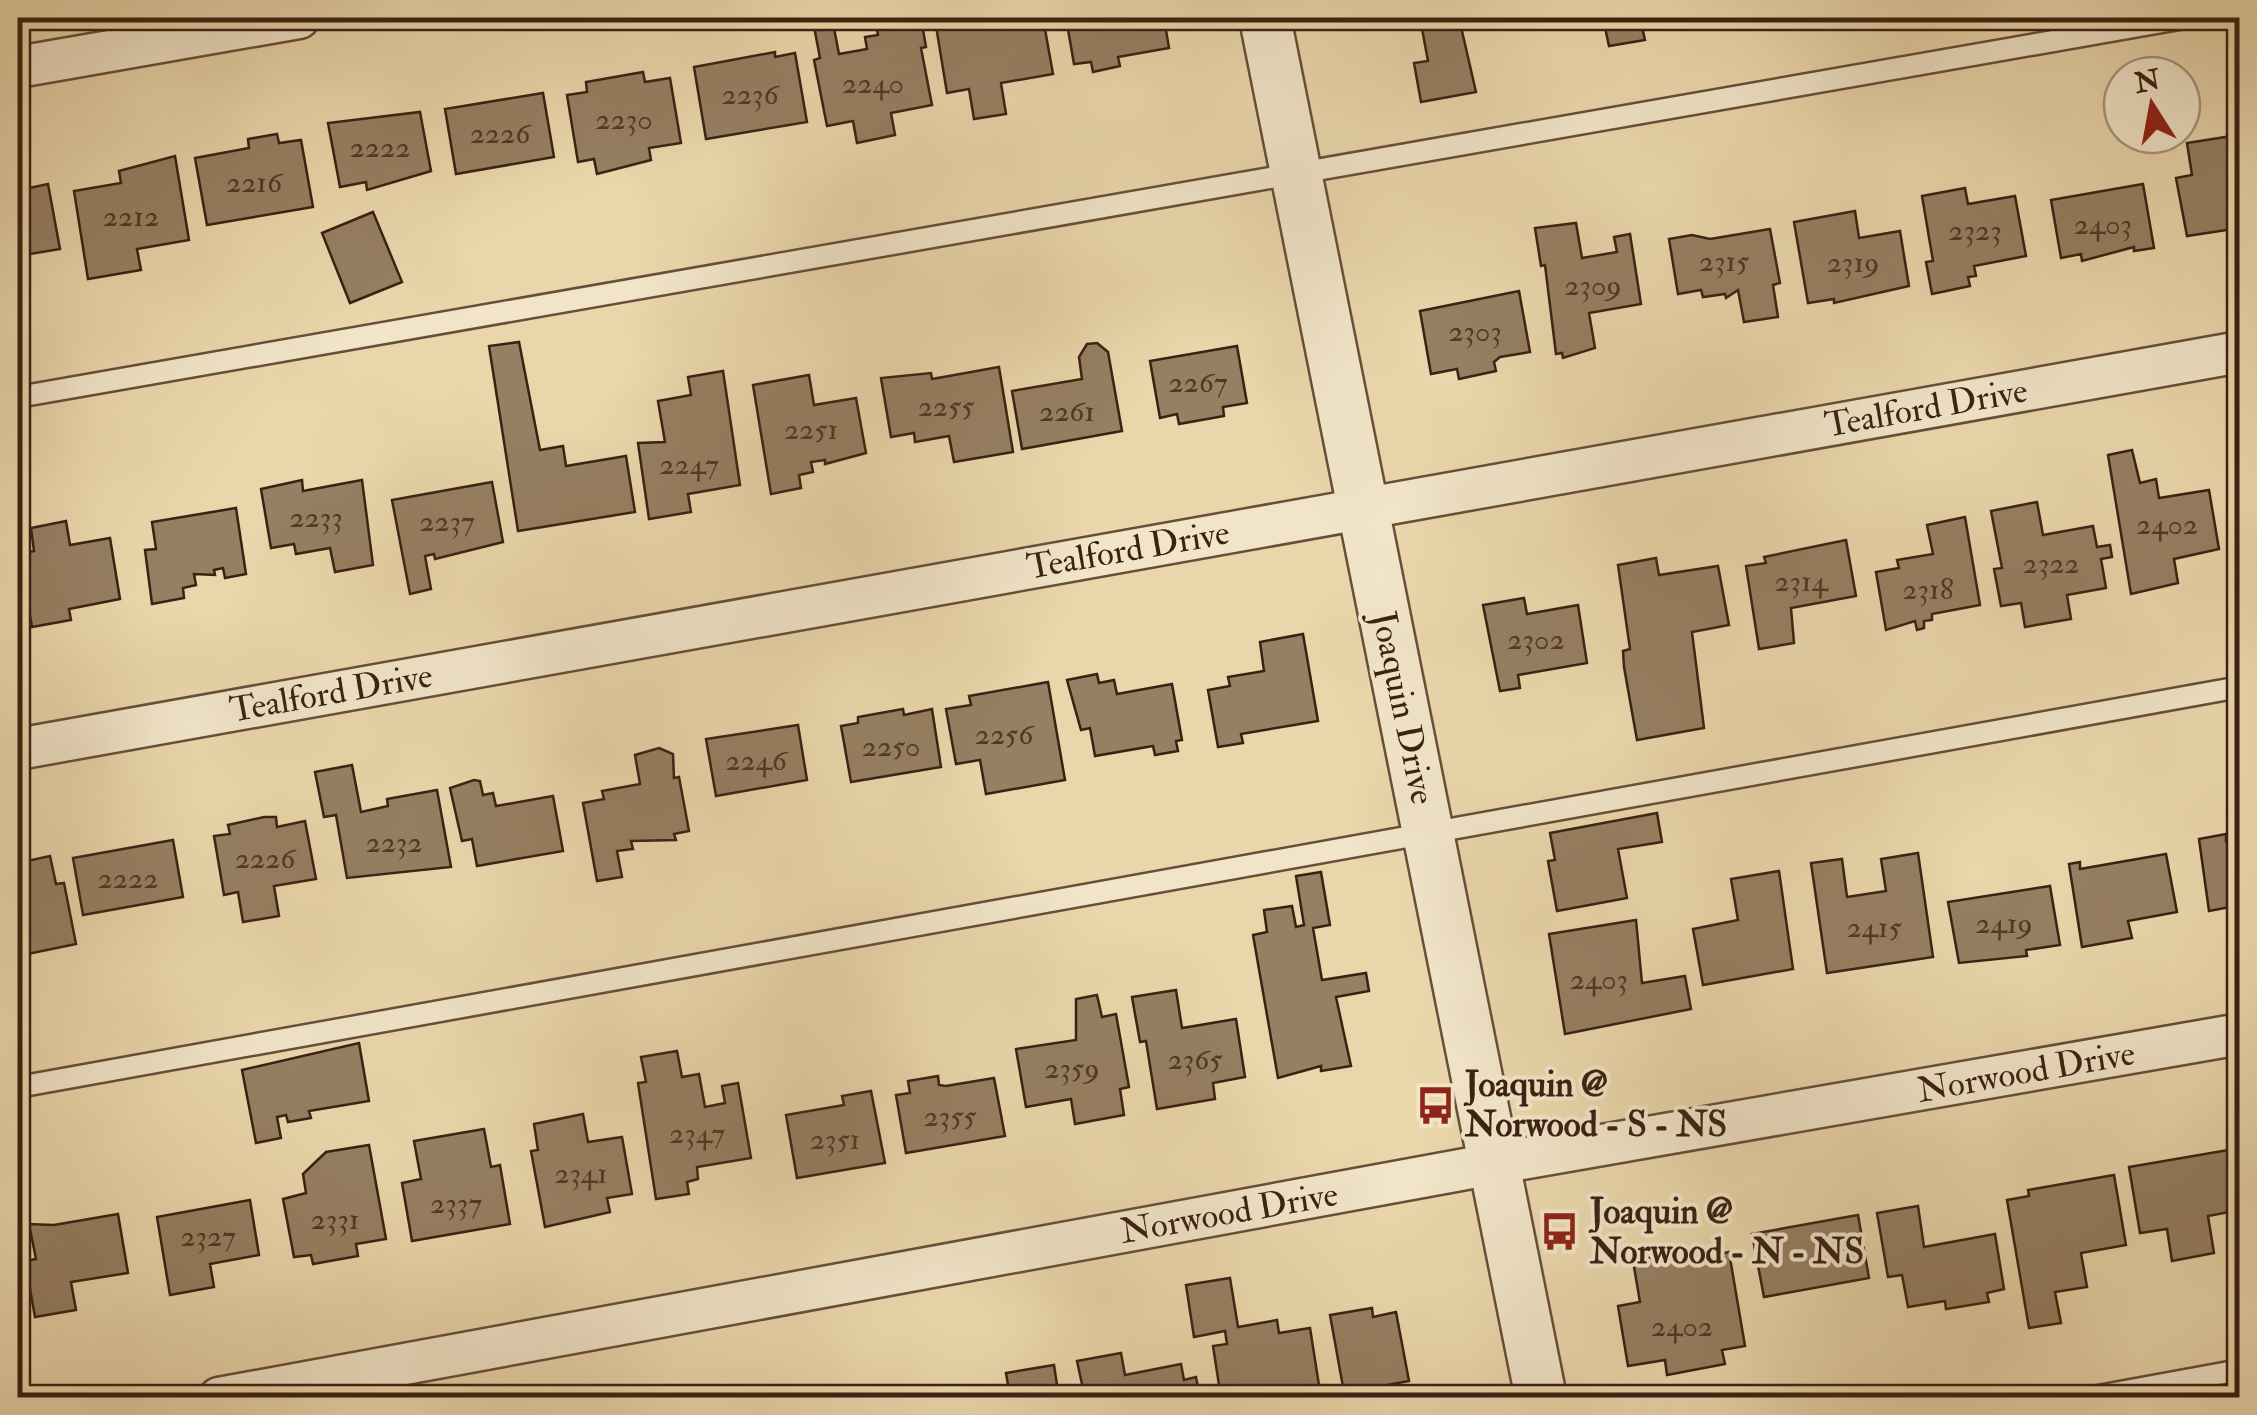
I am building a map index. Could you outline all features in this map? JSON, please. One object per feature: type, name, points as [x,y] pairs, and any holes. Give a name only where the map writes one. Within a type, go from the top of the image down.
[{"type":"street","points":[[18,67],[299,18]]},
{"type":"street","name":"Joaquin Drive","points":[[1265,18],[1541,1398]]},
{"type":"street","name":"Tealford Drive","points":[[18,749],[2240,352]]},
{"type":"street","name":"Norwood Drive","points":[[219,1398],[1493,1164],[2240,1034]]},
{"type":"lane","points":[[18,397],[2185,18]]},
{"type":"lane","points":[[18,1087],[2240,686]]},
{"type":"lane","points":[[2088,1398],[2240,1370]]},
{"type":"building","points":[[832,18],[839,54],[867,49],[865,37],[878,35],[876,25],[921,18],[926,47],[921,48],[932,105],[891,113],[895,135],[857,143],[853,121],[827,126],[814,60],[820,58],[813,21]]},
{"type":"building","points":[[968,18],[1043,18],[1053,74],[1001,83],[1006,114],[974,119],[969,89],[947,93],[936,26]]},
{"type":"building","points":[[1066,18],[1164,18],[1169,48],[1118,57],[1120,66],[1093,72],[1091,62],[1074,64]]},
{"type":"building","points":[[1420,18],[1459,18],[1476,92],[1421,102],[1414,63],[1428,61]]},
{"type":"building","points":[[1603,18],[1640,18],[1645,40],[1609,46]]},
{"type":"building","points":[[775,52],[775,57],[795,53],[807,122],[706,139],[694,67]]},
{"type":"building","points":[[643,72],[645,82],[670,78],[681,143],[649,148],[651,160],[597,174],[594,159],[578,162],[567,95],[587,92],[586,82]]},
{"type":"building","points":[[543,93],[554,157],[456,174],[445,109]]},
{"type":"building","points":[[420,112],[431,171],[367,190],[366,182],[340,187],[328,123]]},
{"type":"building","points":[[277,134],[279,143],[301,140],[313,207],[207,225],[195,158],[249,148],[248,139]]},
{"type":"building","points":[[2232,136],[2240,175],[2240,228],[2187,236],[2176,178],[2192,175],[2189,155],[2202,155],[2202,141]]},
{"type":"building","points":[[175,156],[189,240],[137,249],[141,270],[88,279],[74,191],[121,183],[119,171]]},
{"type":"building","points":[[18,180],[20,190],[48,184],[60,249],[18,256]]},
{"type":"building","points":[[2143,184],[2154,248],[2134,251],[2134,247],[2082,261],[2081,254],[2061,258],[2051,200]]},
{"type":"building","points":[[1965,188],[1968,204],[2015,196],[2026,256],[1974,266],[1976,276],[1968,277],[1970,286],[1932,294],[1926,262],[1933,261],[1922,196]]},
{"type":"building","points":[[1855,211],[1859,238],[1900,231],[1909,286],[1834,303],[1834,299],[1808,303],[1794,222]]},
{"type":"building","points":[[373,212],[402,282],[350,303],[322,233]]},
{"type":"building","points":[[1576,223],[1582,258],[1617,252],[1614,237],[1630,234],[1641,304],[1589,313],[1595,348],[1563,358],[1562,353],[1556,354],[1545,265],[1541,266],[1535,228]]},
{"type":"building","points":[[1770,229],[1780,283],[1773,285],[1778,317],[1744,322],[1738,290],[1726,298],[1725,294],[1703,297],[1701,290],[1678,294],[1669,239],[1692,235],[1710,239]]},
{"type":"building","points":[[1519,291],[1530,352],[1500,357],[1494,362],[1496,371],[1459,379],[1457,369],[1431,374],[1420,311]]},
{"type":"building","points":[[519,342],[540,450],[563,446],[566,466],[626,456],[635,512],[518,531],[489,346]]},
{"type":"building","points":[[1097,343],[1108,352],[1122,431],[1022,449],[1012,391],[1082,379],[1079,357],[1087,344]]},
{"type":"building","points":[[1237,346],[1247,403],[1223,407],[1224,416],[1179,424],[1177,414],[1160,418],[1150,361]]},
{"type":"building","points":[[999,367],[1013,452],[954,462],[949,436],[915,442],[914,433],[891,437],[881,378],[931,373],[932,379]]},
{"type":"building","points":[[723,371],[740,485],[688,494],[691,512],[649,519],[638,443],[665,442],[658,401],[691,395],[688,377]]},
{"type":"building","points":[[809,375],[814,405],[856,398],[866,453],[825,464],[825,460],[811,462],[813,472],[799,475],[801,488],[771,494],[753,385]]},
{"type":"building","points":[[2132,450],[2140,483],[2156,479],[2159,498],[2209,490],[2219,549],[2174,559],[2178,583],[2131,594],[2108,455]]},
{"type":"building","points":[[302,480],[303,491],[362,480],[373,565],[335,572],[330,548],[296,554],[294,544],[271,548],[261,489]]},
{"type":"building","points":[[492,482],[503,542],[435,559],[434,554],[425,556],[431,589],[410,594],[392,500]]},
{"type":"building","points":[[2037,502],[2043,535],[2093,526],[2097,547],[2110,545],[2112,557],[2101,559],[2106,588],[2067,595],[2071,619],[2025,627],[2021,603],[2001,606],[1994,569],[2002,568],[1991,511]]},
{"type":"building","points":[[236,508],[246,574],[225,578],[223,568],[214,570],[215,575],[194,574],[196,585],[183,588],[184,598],[152,604],[145,550],[156,549],[152,522]]},
{"type":"building","points":[[1965,517],[1980,605],[1932,614],[1932,620],[1924,621],[1924,628],[1917,630],[1915,621],[1886,630],[1876,572],[1899,568],[1897,560],[1933,554],[1927,525]]},
{"type":"building","points":[[66,521],[70,545],[110,538],[120,599],[69,609],[71,620],[32,627],[19,554],[34,551],[31,528]]},
{"type":"building","points":[[1846,540],[1856,596],[1791,608],[1794,643],[1759,649],[1746,566],[1766,563],[1764,557]]},
{"type":"building","points":[[1656,558],[1659,575],[1718,566],[1729,625],[1692,632],[1704,728],[1637,740],[1624,667],[1623,651],[1630,649],[1618,565]]},
{"type":"building","points":[[1524,598],[1527,614],[1578,605],[1587,663],[1518,675],[1520,688],[1500,691],[1483,605]]},
{"type":"building","points":[[1303,634],[1318,721],[1241,734],[1243,743],[1218,747],[1208,690],[1230,686],[1228,677],[1264,671],[1260,642]]},
{"type":"building","points":[[1097,674],[1099,683],[1114,680],[1117,694],[1172,684],[1182,740],[1176,741],[1178,751],[1155,755],[1153,746],[1095,756],[1090,728],[1081,730],[1067,680]]},
{"type":"building","points":[[1048,682],[1065,780],[986,794],[980,760],[956,764],[946,709],[971,705],[969,696]]},
{"type":"building","points":[[903,709],[904,715],[932,709],[941,767],[851,782],[841,726],[858,723],[858,717]]},
{"type":"building","points":[[798,725],[807,780],[716,796],[706,739]]},
{"type":"building","points":[[659,748],[673,754],[674,778],[679,777],[689,831],[674,834],[676,840],[631,841],[633,849],[617,851],[622,877],[597,881],[583,803],[604,799],[602,791],[640,784],[635,755]]},
{"type":"building","points":[[352,765],[361,812],[388,806],[387,799],[437,790],[451,867],[347,878],[336,815],[324,817],[315,772]]},
{"type":"building","points":[[480,781],[483,795],[493,793],[496,806],[553,796],[563,851],[477,866],[472,839],[462,841],[450,788]]},
{"type":"building","points":[[1657,813],[1662,842],[1618,849],[1627,898],[1557,911],[1548,861],[1555,860],[1550,833]]},
{"type":"building","points":[[276,817],[277,827],[305,821],[316,879],[274,886],[279,916],[243,922],[238,892],[224,895],[214,836],[230,834],[228,825]]},
{"type":"building","points":[[2226,834],[2226,841],[2240,838],[2236,913],[2235,906],[2209,911],[2199,839]]},
{"type":"building","points":[[173,840],[183,897],[83,915],[73,858]]},
{"type":"building","points":[[1918,853],[1933,957],[1827,973],[1811,863],[1842,859],[1847,897],[1886,891],[1881,859]]},
{"type":"building","points":[[2166,854],[2177,912],[2128,921],[2132,938],[2082,947],[2069,864],[2080,862],[2080,869]]},
{"type":"building","points":[[50,856],[56,884],[64,883],[76,944],[18,956],[18,863]]},
{"type":"building","points":[[1779,871],[1793,969],[1703,985],[1693,929],[1738,920],[1731,879]]},
{"type":"building","points":[[1321,872],[1330,925],[1313,928],[1322,980],[1366,973],[1369,991],[1336,997],[1351,1066],[1321,1071],[1321,1066],[1278,1078],[1253,935],[1267,932],[1264,910],[1292,906],[1296,927],[1304,925],[1296,876]]},
{"type":"building","points":[[2050,886],[2060,945],[2026,950],[2027,956],[1959,963],[1948,902]]},
{"type":"building","points":[[1636,920],[1642,983],[1685,976],[1691,1009],[1565,1034],[1549,934]]},
{"type":"building","points":[[1176,990],[1182,1028],[1236,1019],[1245,1077],[1213,1083],[1215,1099],[1157,1109],[1146,1041],[1140,1042],[1132,997]]},
{"type":"building","points":[[1097,995],[1102,1017],[1116,1014],[1129,1087],[1120,1089],[1124,1115],[1075,1124],[1071,1099],[1026,1107],[1016,1049],[1076,1040],[1076,999]]},
{"type":"building","points":[[359,1043],[369,1101],[309,1111],[311,1118],[288,1122],[286,1115],[277,1117],[281,1138],[256,1143],[242,1070]]},
{"type":"building","points":[[677,1051],[682,1077],[699,1074],[705,1107],[725,1103],[722,1086],[738,1083],[751,1158],[697,1167],[698,1179],[687,1182],[689,1194],[656,1199],[638,1083],[646,1082],[641,1057]]},
{"type":"building","points":[[938,1076],[939,1085],[946,1086],[994,1078],[1005,1136],[906,1153],[896,1095],[910,1093],[908,1081]]},
{"type":"building","points":[[871,1091],[885,1163],[797,1178],[786,1115],[844,1105],[842,1096]]},
{"type":"building","points":[[583,1114],[588,1142],[622,1137],[632,1194],[607,1198],[610,1212],[545,1227],[531,1151],[538,1150],[534,1124]]},
{"type":"building","points":[[484,1129],[491,1167],[500,1165],[510,1224],[412,1241],[402,1183],[421,1179],[414,1141]]},
{"type":"building","points":[[369,1145],[386,1239],[356,1244],[358,1256],[313,1264],[311,1255],[294,1257],[283,1199],[306,1193],[303,1174],[326,1152]]},
{"type":"building","points":[[2240,1148],[2240,1210],[2208,1216],[2214,1253],[2172,1261],[2167,1229],[2140,1233],[2129,1167]]},
{"type":"building","points":[[2114,1175],[2126,1245],[2081,1253],[2087,1287],[2055,1292],[2061,1323],[2029,1328],[2007,1200],[2029,1196],[2028,1190]]},
{"type":"building","points":[[250,1200],[259,1255],[210,1264],[214,1287],[170,1295],[157,1217]]},
{"type":"building","points":[[1918,1206],[1924,1247],[1995,1234],[2004,1289],[1987,1293],[1989,1302],[1946,1309],[1945,1301],[1908,1307],[1902,1275],[1888,1277],[1877,1213]]},
{"type":"building","points":[[118,1214],[128,1273],[71,1282],[76,1310],[35,1317],[25,1261],[36,1259],[29,1224],[54,1225]]},
{"type":"building","points":[[1858,1215],[1869,1278],[1764,1297],[1752,1234]]},
{"type":"building","points":[[1701,1248],[1703,1257],[1729,1252],[1745,1346],[1722,1350],[1725,1364],[1667,1375],[1665,1360],[1628,1366],[1618,1306],[1640,1302],[1633,1261]]},
{"type":"building","points":[[1230,1278],[1238,1327],[1277,1320],[1279,1333],[1310,1328],[1321,1398],[1280,1394],[1221,1398],[1213,1346],[1227,1344],[1225,1331],[1194,1337],[1186,1285]]},
{"type":"building","points":[[1372,1308],[1373,1317],[1396,1312],[1409,1381],[1371,1388],[1373,1398],[1345,1398],[1330,1315]]},
{"type":"building","points":[[1121,1353],[1125,1375],[1181,1364],[1184,1380],[1196,1377],[1200,1398],[1085,1398],[1077,1361]]},
{"type":"building","points":[[1054,1365],[1059,1398],[958,1398],[1008,1385],[1006,1373]]},
{"type":"place","name":"Joaquin @ Norwood - S - NS","points":[[1435,1105]]},
{"type":"place","name":"Joaquin @ Norwood - N - NS","points":[[1560,1232]]}]
